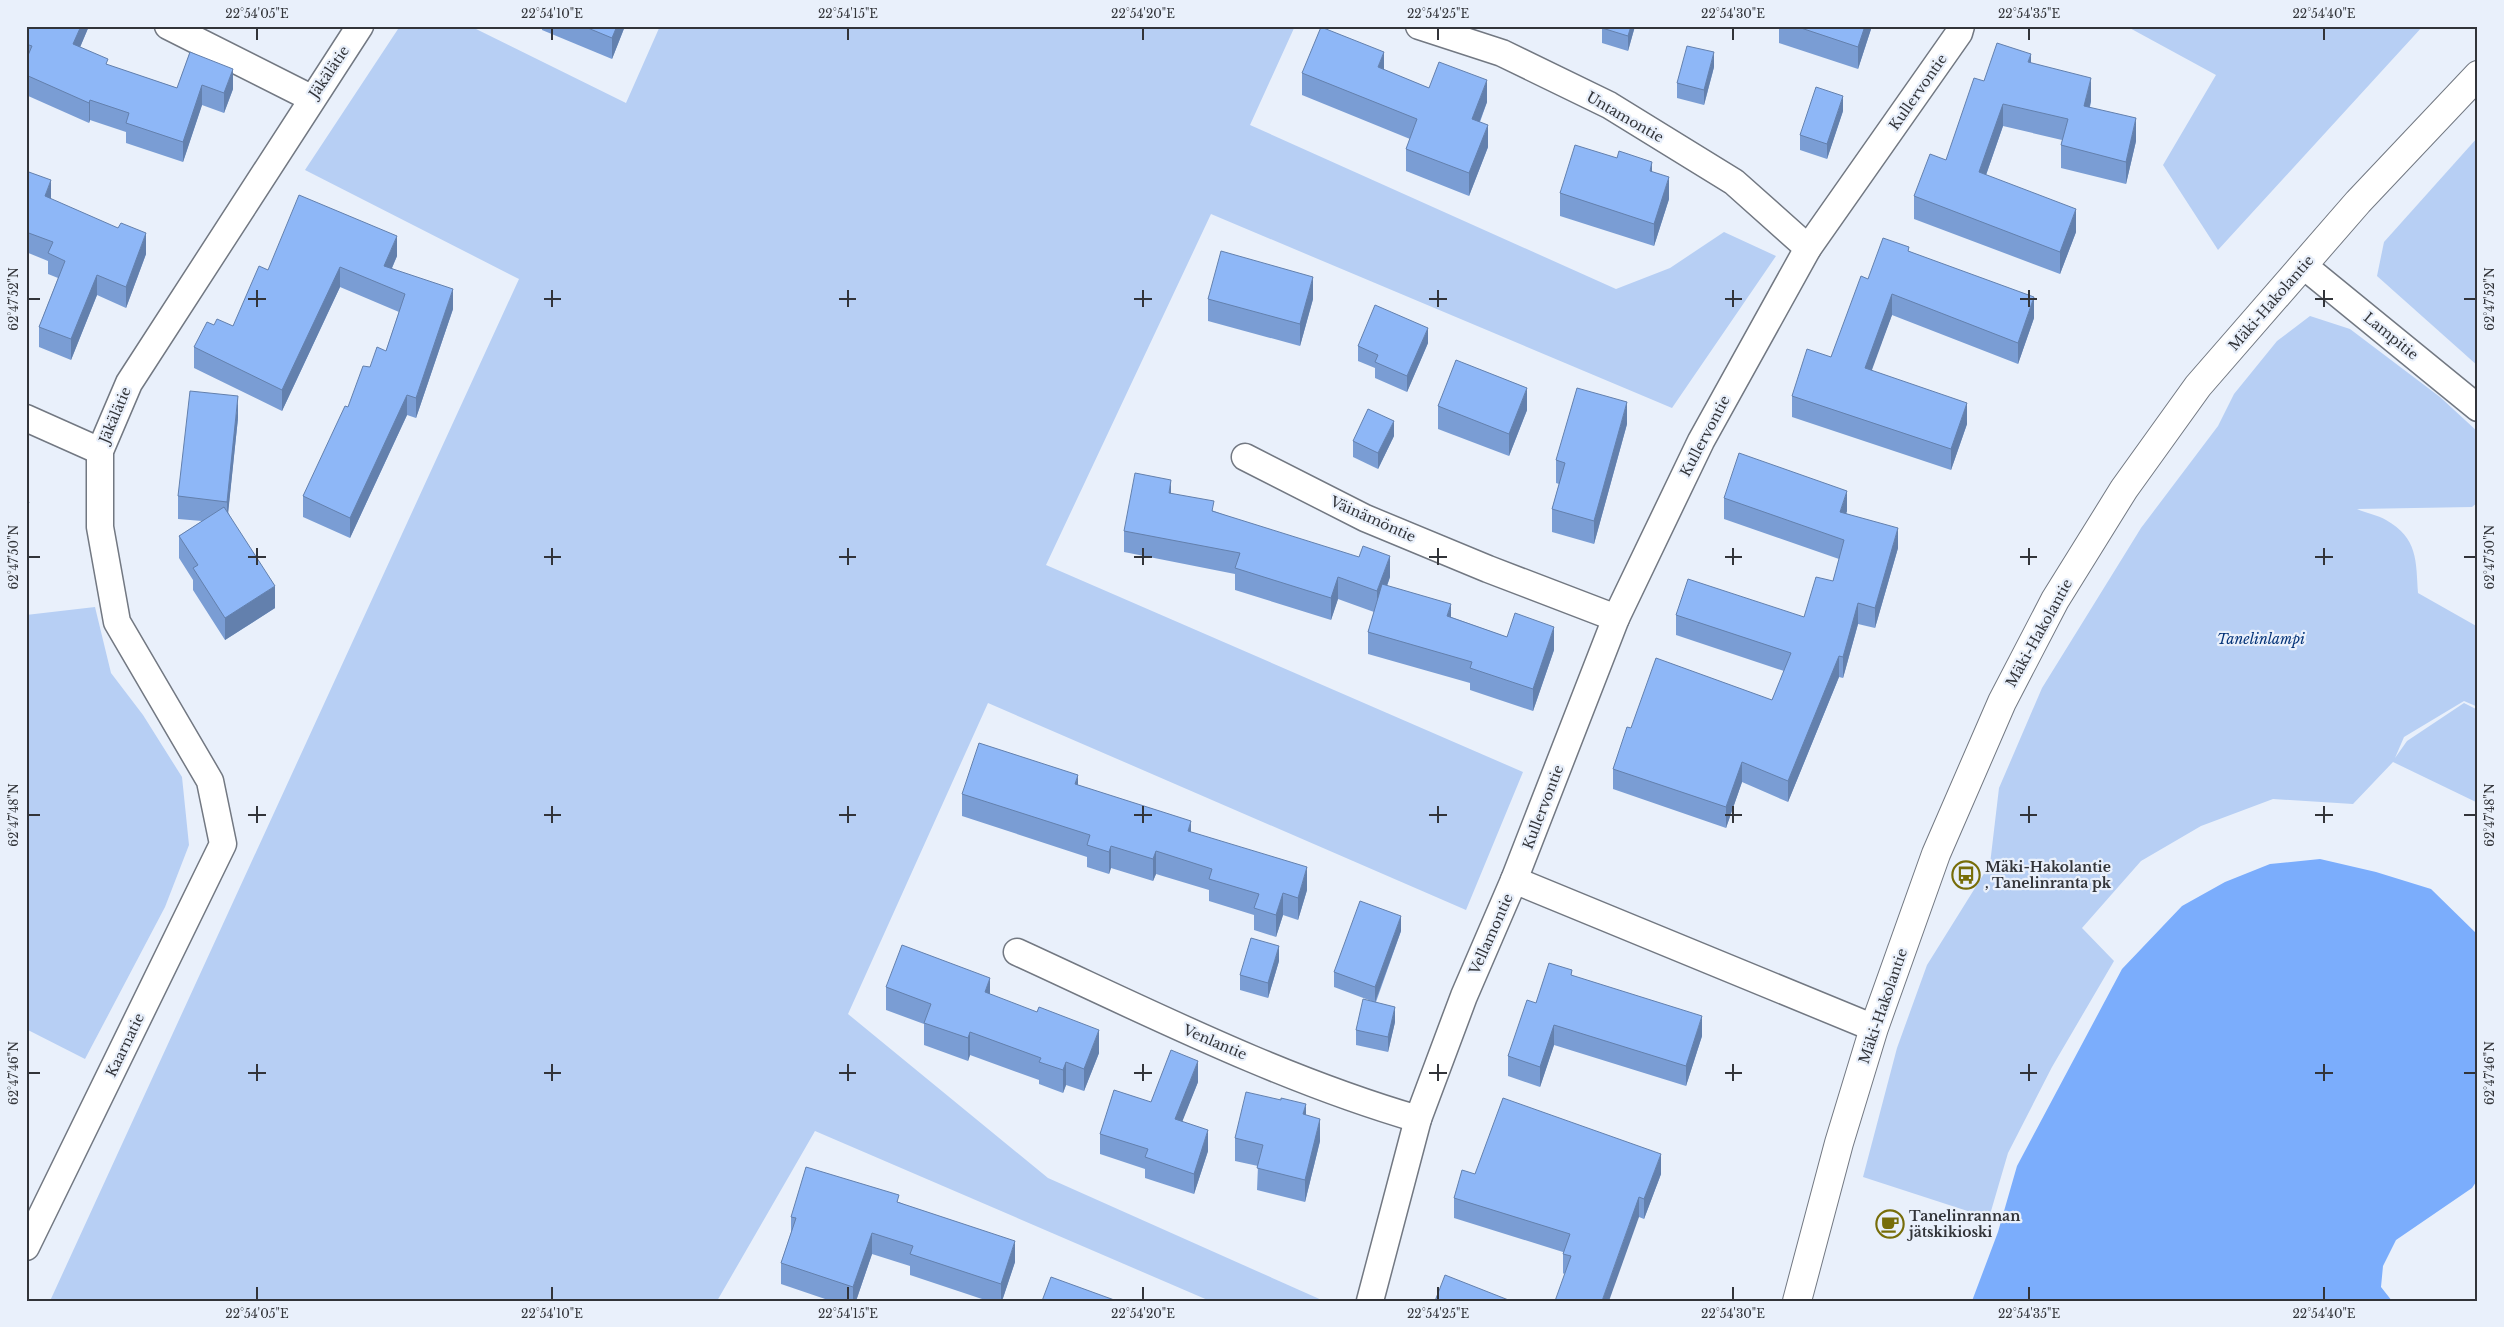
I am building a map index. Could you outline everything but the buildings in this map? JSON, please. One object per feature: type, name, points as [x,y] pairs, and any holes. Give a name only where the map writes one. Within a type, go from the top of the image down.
[{"type":"street","points":[[168,26],[312,98]]},
{"type":"street","name":"Jäkälätie","points":[[223,844],[210,781],[117,622],[100,527],[100,451],[129,383],[360,26]]},
{"type":"street","name":"Untamontie","points":[[1419,26],[1502,53],[1609,104],[1734,182],[1808,248]]},
{"type":"street","name":"Kullervontie","points":[[1514,880],[1616,618],[1701,441],[1808,248],[1960,34],[1961,26]]},
{"type":"street","name":"Mäki-Hakolantie","points":[[1797,1301],[1839,1143],[1874,1028],[1936,854],[2002,702],[2055,600],[2124,489],[2198,386],[2358,202],[2478,75]]},
{"type":"street","name":"Lampitie","points":[[2304,266],[2478,408]]},
{"type":"street","points":[[26,418],[100,451]]},
{"type":"street","name":"Väinämöntie","points":[[1245,458],[1365,518],[1488,569],[1616,618]]},
{"type":"street","name":"Kaarnatie","points":[[26,1247],[223,844]]},
{"type":"street","name":"Vellamontie","points":[[1370,1301],[1418,1119],[1464,996],[1514,880],[1874,1028]]},
{"type":"street","name":"Venlantie","points":[[1017,952],[1196,1034],[1361,1102],[1418,1119]]},
{"type":"green space","points":[[400,26],[470,26],[626,103],[660,26],[1295,26],[1250,125],[1616,289],[1670,268],[1724,232],[1776,256],[1672,408],[1211,214],[1046,565],[1523,772],[1466,910],[988,703],[848,1014],[1048,1178],[1324,1301],[1210,1301],[815,1131],[717,1301],[50,1301],[519,279],[305,170]]},
{"type":"green space","points":[[2126,26],[2423,26],[2218,250],[2163,165],[2216,75]]},
{"type":"green space","points":[[2478,137],[2478,366],[2377,276],[2384,242]]},
{"type":"green space","name":"Tanelinlampi","points":[[2310,316],[2350,329],[2440,397],[2478,432],[2478,502],[2472,507],[2357,509],[2383,518],[2404,534],[2413,551],[2417,571],[2418,593],[2478,627],[2478,707],[2464,701],[2404,737],[2395,758],[2407,741],[2464,703],[2478,710],[2478,803],[2393,762],[2353,804],[2273,799],[2201,826],[2141,861],[2082,928],[2114,961],[2052,1067],[2008,1153],[1989,1218],[1863,1177],[1897,1048],[1927,965],[1990,864],[1999,788],[2042,688],[2141,528],[2218,426],[2234,394],[2277,341]]},
{"type":"green space","points":[[95,607],[111,673],[143,715],[182,777],[189,845],[165,907],[85,1059],[26,1029],[26,615]]},
{"type":"water","points":[[2320,859],[2376,872],[2431,889],[2478,935],[2478,1179],[2472,1188],[2396,1240],[2383,1266],[2381,1287],[2392,1301],[1972,1301],[1998,1232],[2017,1166],[2122,969],[2182,906],[2225,882],[2270,864]]},
{"type":"place","name":"Mäki-Hakolantie , Tanelinranta pk","points":[[1966,875]]},
{"type":"place","name":"Tanelinrannan jätskikioski","points":[[1890,1224]]}]
